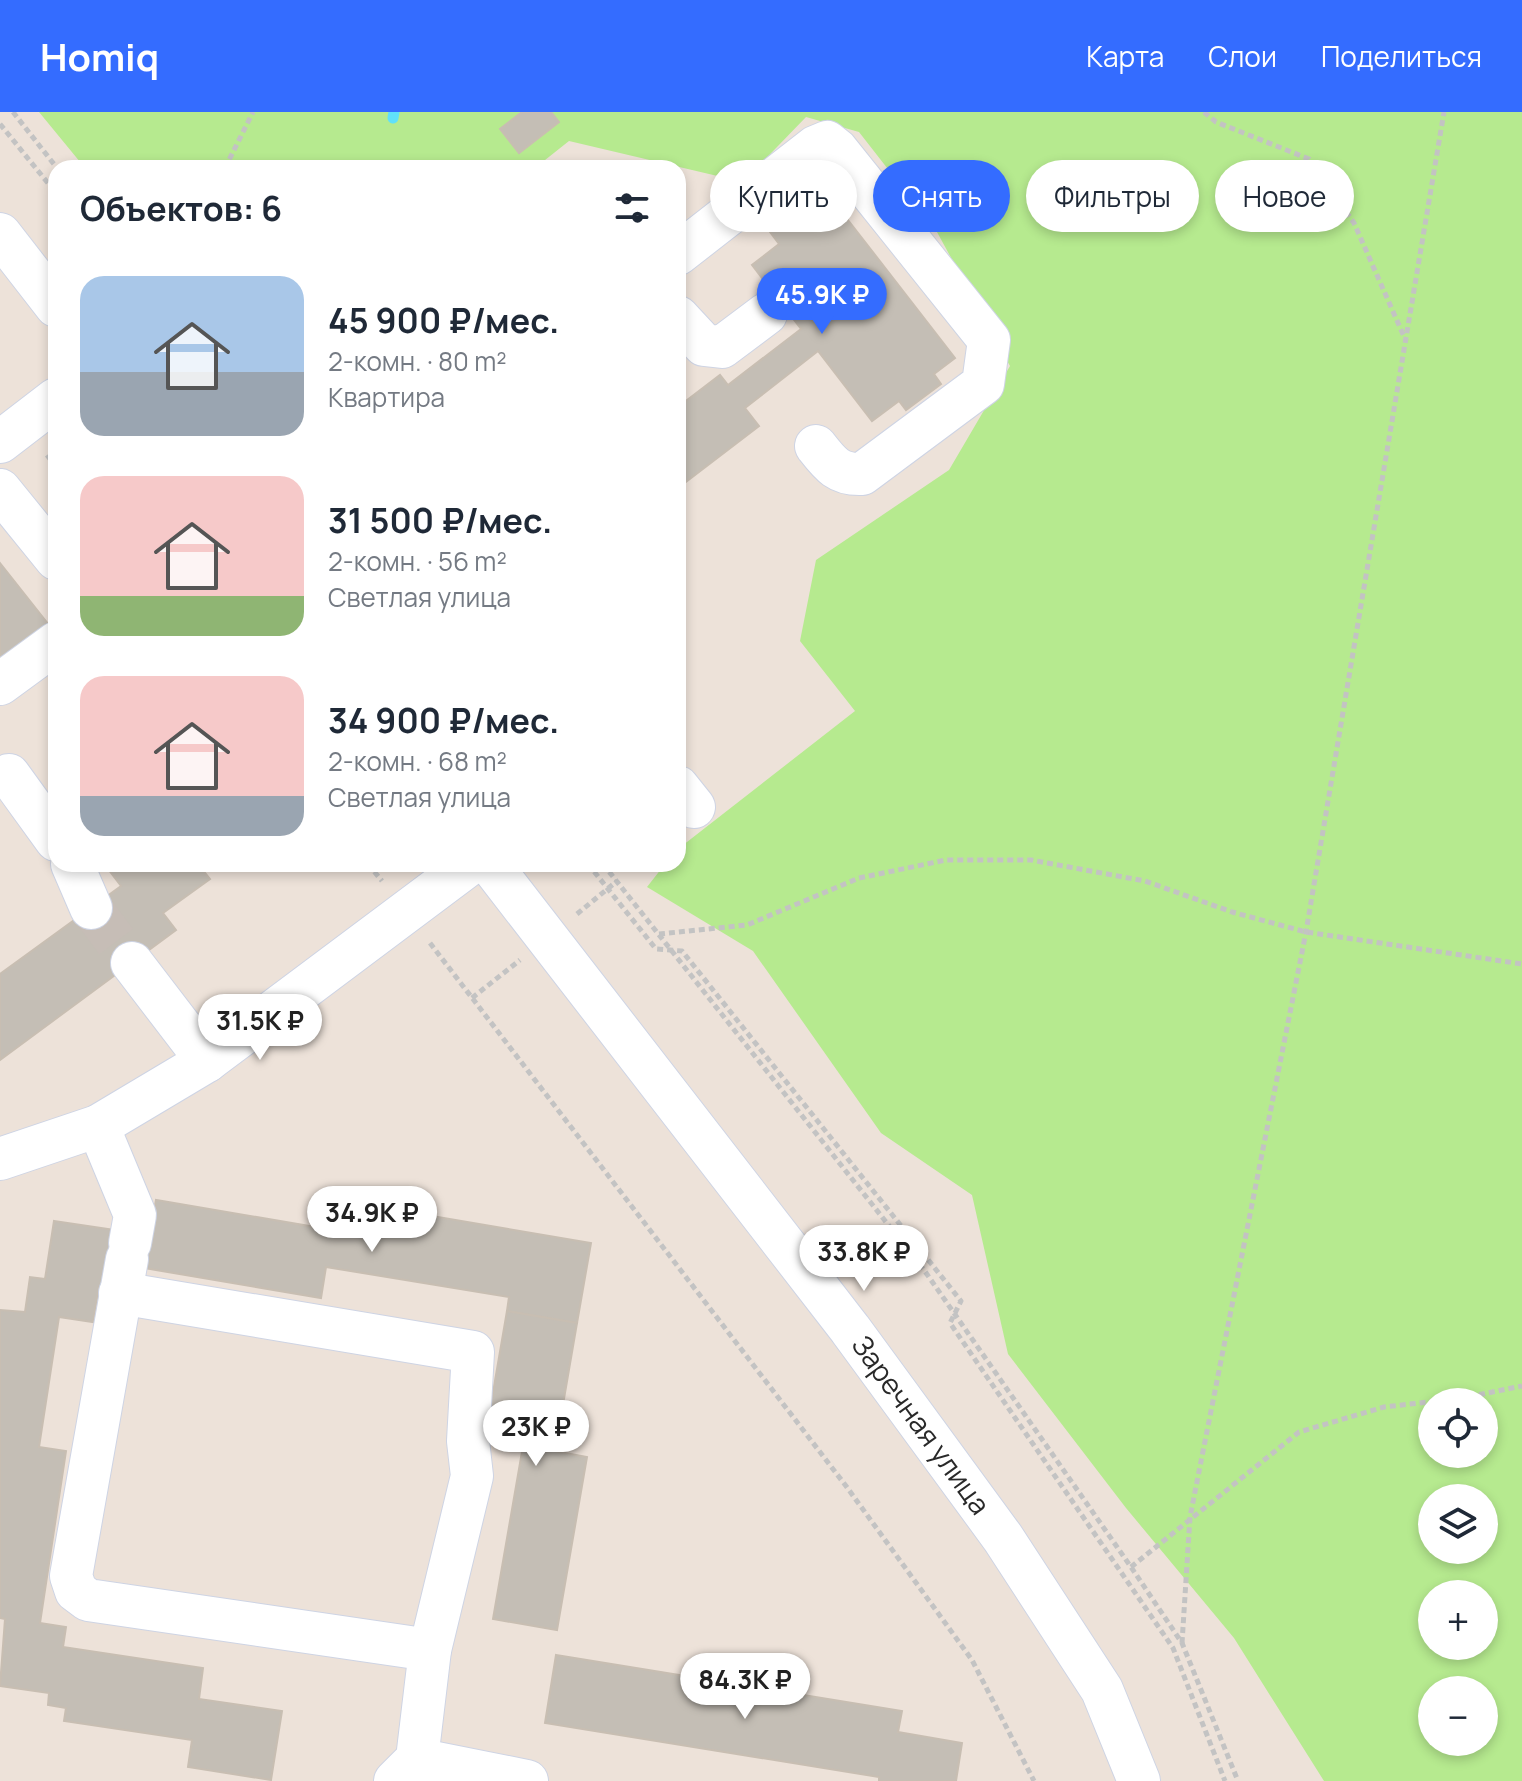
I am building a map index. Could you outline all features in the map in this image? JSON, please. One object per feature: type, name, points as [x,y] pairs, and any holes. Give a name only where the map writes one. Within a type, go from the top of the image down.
[{"type":"street","points":[[686,248],[815,147],[827,142],[837,150],[989,340],[983,384],[862,474],[846,475],[832,467],[816,446]]},
{"type":"street","points":[[0,234],[48,296]]},
{"type":"street","points":[[686,326],[704,345],[722,347],[766,314]]},
{"type":"street","points":[[0,442],[48,405]]},
{"type":"street","points":[[0,490],[48,549]]},
{"type":"street","points":[[0,684],[48,649]]},
{"type":"street","points":[[9,775],[48,829]]},
{"type":"street","points":[[75,872],[91,908]]},
{"type":"street","points":[[0,1159],[98,1126],[207,1061],[460,872]]},
{"type":"street","name":"Заречная улица","points":[[496,872],[850,1329],[1003,1538],[1102,1690],[1139,1781]]},
{"type":"street","points":[[132,963],[207,1061]]},
{"type":"street","points":[[98,1126],[135,1215],[71,1576],[76,1591],[88,1600],[430,1650]]},
{"type":"street","points":[[126,1265],[473,1352],[468,1441],[472,1476],[430,1650],[406,1770],[527,1781]]},
{"type":"path","points":[[13,112],[51,160]]},
{"type":"path","points":[[229,160],[253,112]]},
{"type":"path","points":[[1204,112],[1216,122],[1309,159],[1354,223],[1406,341]]},
{"type":"path","points":[[1182,1643],[1190,1517],[1306,932],[1444,112]]},
{"type":"path","points":[[0,124],[48,183]]},
{"type":"path","points":[[658,935],[747,925],[859,878],[946,860],[1031,860],[1145,881],[1232,912],[1306,932],[1522,964]]},
{"type":"path","points":[[374,872],[873,1523],[972,1660],[1034,1781]]},
{"type":"path","points":[[594,872],[656,949],[682,951],[961,1301],[950,1323],[1173,1648],[1225,1781]]},
{"type":"path","points":[[609,872],[955,1314],[1131,1567],[1182,1643],[1238,1781]]},
{"type":"path","points":[[1131,1567],[1299,1432],[1384,1407],[1463,1398],[1522,1386]]},
{"type":"green space","points":[[39,112],[1522,112],[1522,1781],[1324,1781],[1234,1638],[1126,1508],[1008,1354],[972,1195],[881,1133],[753,951],[647,887],[659,872],[686,872],[686,843],[855,711],[800,641],[816,560],[949,470],[1010,366],[937,232],[1010,232],[1010,160],[881,160],[859,132],[806,117],[764,160],[710,160],[710,174],[686,169],[686,160],[650,160],[569,141],[545,160],[78,160]]},
{"type":"building","points":[[522,112],[551,112],[559,122],[519,153],[500,129]]},
{"type":"building","points":[[770,232],[857,232],[955,358],[934,374],[941,384],[906,410],[899,401],[872,421],[818,351],[745,408],[759,426],[686,482],[686,401],[720,375],[728,385],[801,329],[752,265],[779,244]]},
{"type":"building","points":[[0,563],[48,626],[0,664]]},
{"type":"building","points":[[110,872],[204,872],[210,879],[163,913],[176,930],[0,1060],[0,974],[121,886]]},
{"type":"building","points":[[332,1199],[591,1243],[577,1323],[507,1311],[509,1297],[326,1267],[321,1298],[144,1268],[156,1200],[327,1229]]},
{"type":"building","points":[[54,1221],[122,1231],[115,1289],[99,1287],[93,1322],[59,1317],[39,1447],[66,1451],[40,1623],[66,1627],[63,1647],[203,1668],[199,1699],[282,1711],[271,1780],[188,1767],[192,1740],[64,1721],[66,1708],[48,1705],[49,1693],[0,1686],[5,1619],[0,1618],[0,1310],[25,1312],[30,1277],[45,1279]]},
{"type":"building","points":[[507,1311],[577,1323],[555,1451],[587,1457],[557,1630],[493,1619],[523,1446],[485,1439]]},
{"type":"building","points":[[556,1655],[902,1711],[898,1732],[962,1743],[956,1781],[879,1781],[879,1777],[545,1723]]},
{"type":"waterway","points":[[393,118],[394,112]]},
{"type":"tunnel","points":[[91,908],[132,963]]}]
